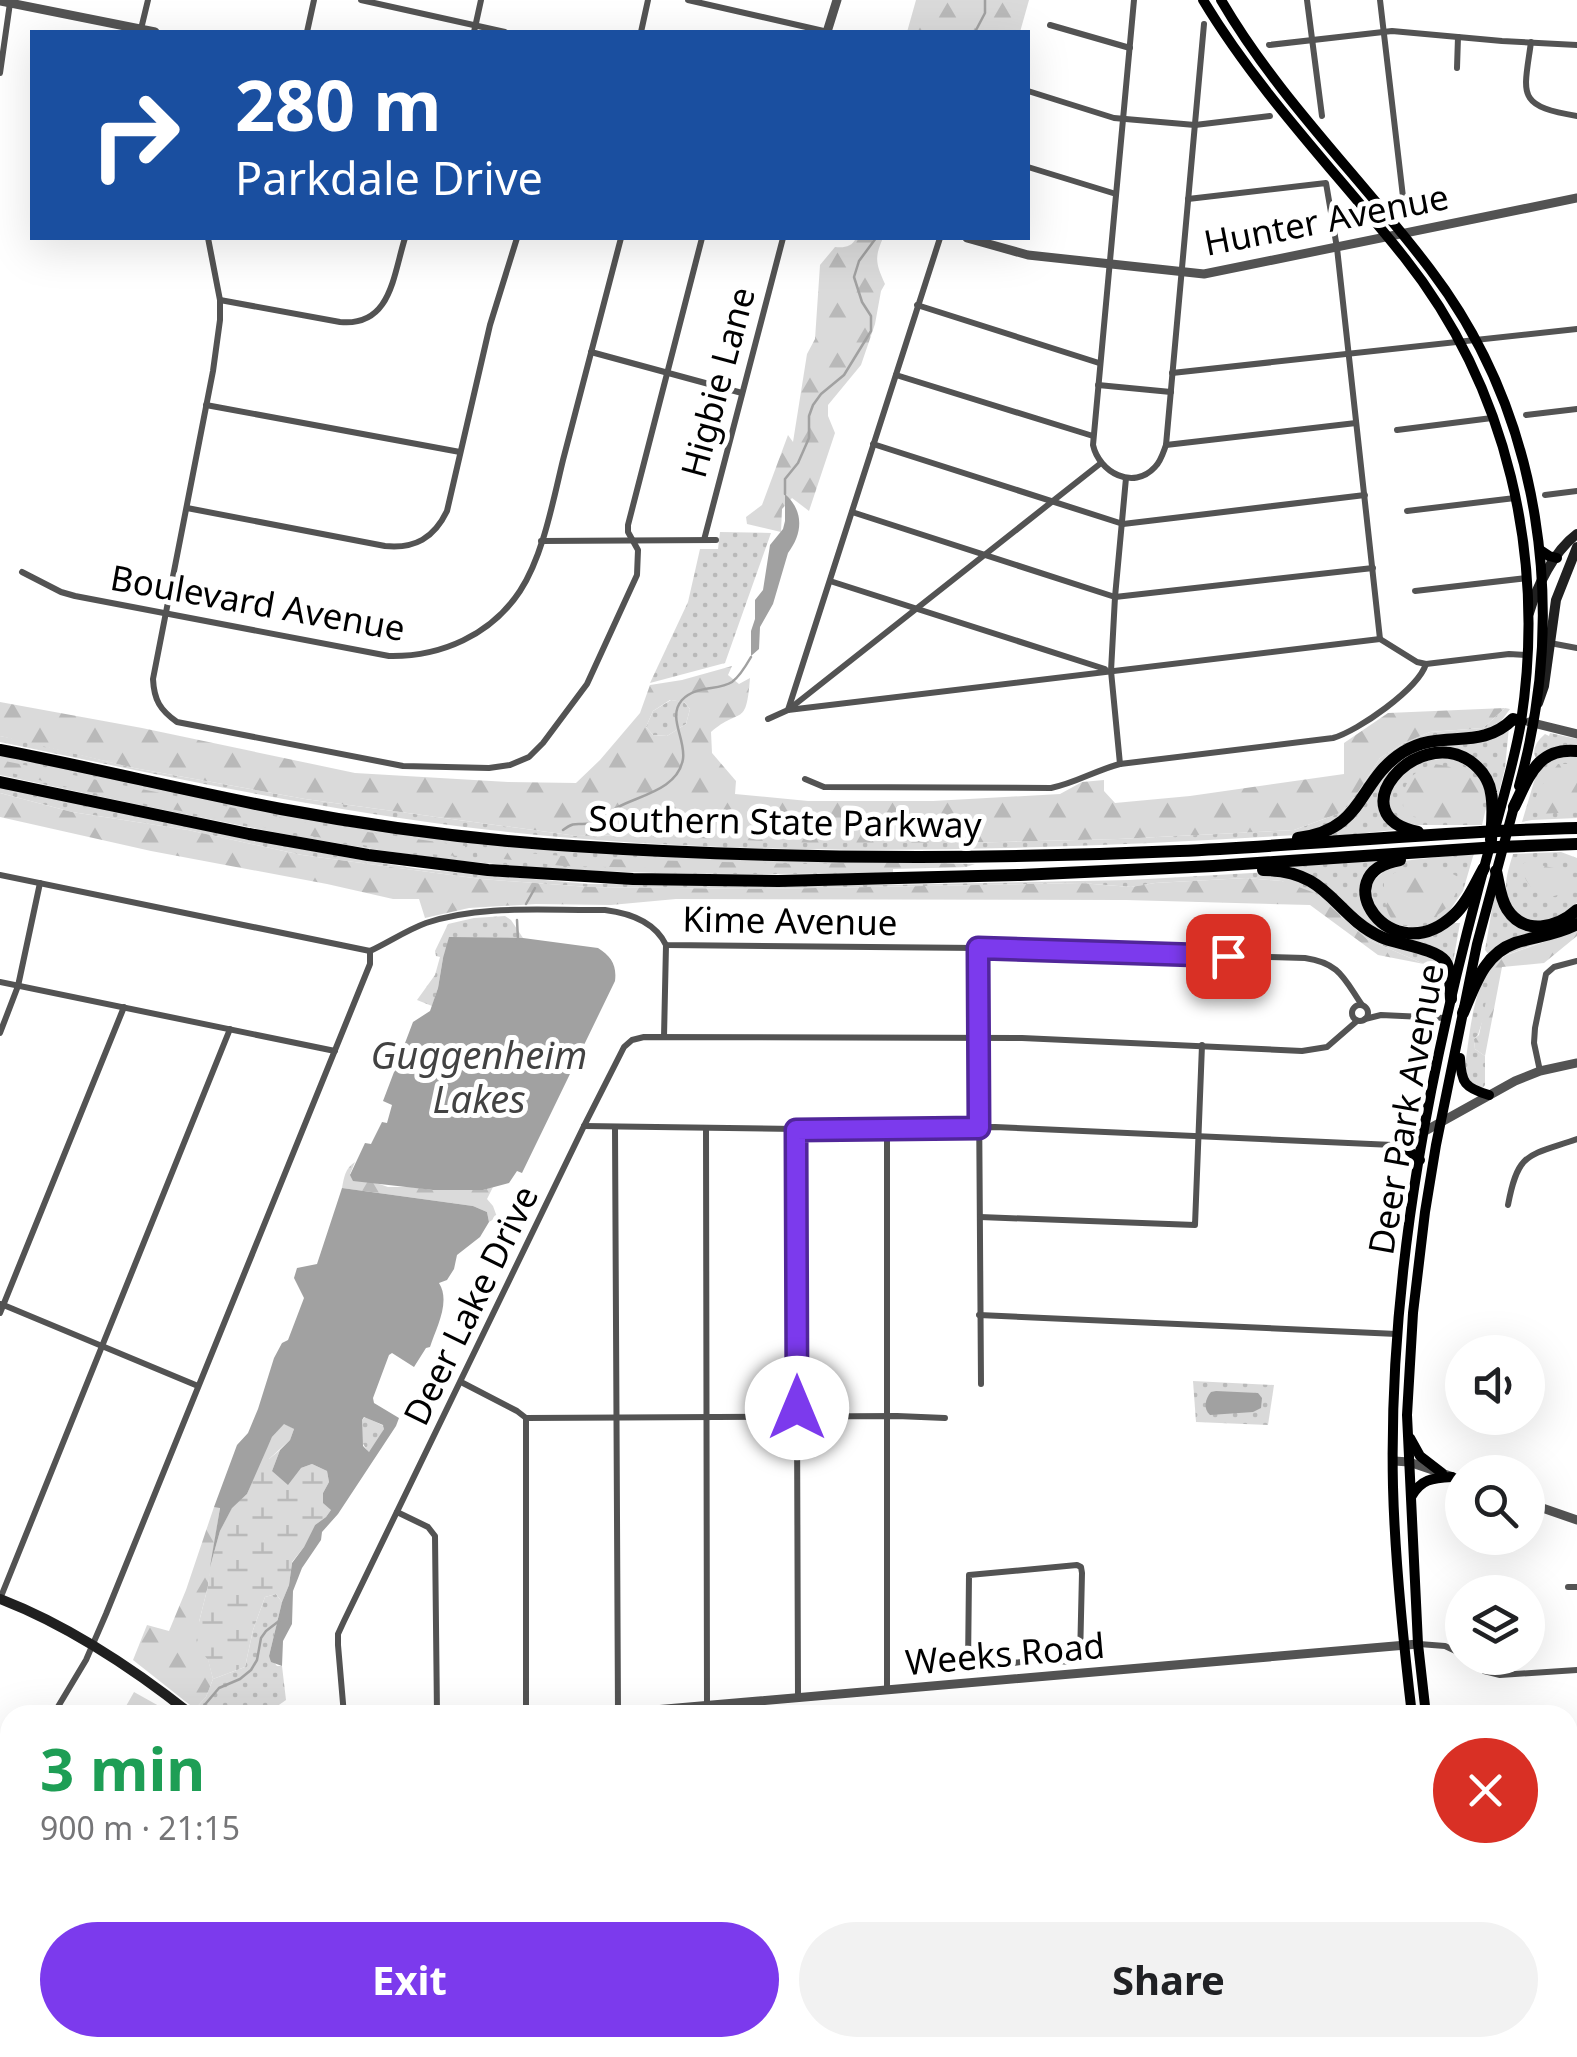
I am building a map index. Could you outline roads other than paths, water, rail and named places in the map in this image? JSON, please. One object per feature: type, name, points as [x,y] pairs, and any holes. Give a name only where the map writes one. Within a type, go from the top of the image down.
[{"type":"highway","points":[[1247,848],[1334,828],[1356,808],[1383,769],[1414,746],[1441,739],[1486,737],[1512,720],[1528,722]]},
{"type":"highway","name":"Southern State Parkway","points":[[0,750],[332,818],[571,846],[716,853],[909,857],[1103,854],[1577,825]]},
{"type":"highway","points":[[1491,843],[1502,809],[1542,760],[1558,751],[1577,751]]},
{"type":"highway","points":[[1435,836],[1399,827],[1385,808],[1384,794],[1389,781],[1413,760],[1446,753],[1469,761],[1482,772],[1502,809]]},
{"type":"highway","name":"Southern State Parkway","points":[[0,782],[309,845],[440,864],[560,876],[706,882],[1044,874],[1577,844]]},
{"type":"highway","points":[[1524,845],[1577,854]]},
{"type":"highway","points":[[1428,852],[1386,863],[1370,877],[1366,888],[1368,904],[1374,917],[1385,926],[1410,932],[1442,924],[1460,909],[1490,869]]},
{"type":"highway","points":[[1213,866],[1284,872],[1314,883],[1374,933],[1442,958],[1449,972],[1450,999]]},
{"type":"highway","points":[[1490,869],[1504,905],[1524,924],[1551,925],[1577,910]]},
{"type":"highway","points":[[1463,1012],[1482,971],[1498,952],[1577,924]]},
{"type":"main road","points":[[1203,0],[1260,83],[1433,297],[1460,342],[1493,418],[1516,498],[1528,578],[1528,616]]},
{"type":"main road","points":[[1221,0],[1279,85],[1442,286],[1476,340],[1502,397],[1529,482],[1540,550],[1543,579],[1538,704]]},
{"type":"main road","name":"Deer Park Avenue","points":[[1528,722],[1528,616],[1543,579],[1568,540],[1577,534]]},
{"type":"main road","name":"Deer Park Avenue","points":[[1425,1705],[1418,1644],[1408,1431],[1418,1268],[1428,1192],[1502,809],[1528,722],[1544,686],[1558,593],[1577,547]]},
{"type":"main road","points":[[1540,550],[1557,558]]},
{"type":"main road","name":"Deer Park Avenue","points":[[1411,1705],[1396,1544],[1398,1334],[1408,1231],[1450,999],[1490,869],[1491,843]]},
{"type":"main road","points":[[1459,1037],[1462,1079],[1471,1089],[1489,1096]]},
{"type":"main road","points":[[1397,1144],[1420,1160]]},
{"type":"main road","points":[[1408,1431],[1420,1456],[1445,1472]]},
{"type":"main road","points":[[1410,1498],[1419,1484],[1445,1478]]},
{"type":"main road","points":[[0,1599],[93,1645],[179,1705]]},
{"type":"main road","points":[[134,1674],[170,1705]]},
{"type":"street","points":[[142,29],[148,0]]},
{"type":"street","points":[[307,30],[314,0]]},
{"type":"street","points":[[360,0],[474,29],[481,0]]},
{"type":"street","points":[[641,30],[648,0]]},
{"type":"street","points":[[688,0],[818,30]]},
{"type":"street","points":[[828,30],[837,0]]},
{"type":"street","points":[[1134,0],[1093,436],[1094,452],[1101,463],[1111,473],[1126,478],[1150,472],[1158,465],[1166,445],[1204,24]]},
{"type":"street","points":[[1307,0],[1322,116]]},
{"type":"street","points":[[1380,0],[1405,214]]},
{"type":"street","points":[[0,74],[5,2],[147,30]]},
{"type":"street","points":[[1050,24],[1130,48]]},
{"type":"street","points":[[1268,45],[1384,32],[1577,45]]},
{"type":"street","points":[[1457,68],[1458,37]]},
{"type":"street","points":[[1531,42],[1525,82],[1528,97],[1577,116]]},
{"type":"street","points":[[1030,93],[1123,118],[1195,125],[1270,116]]},
{"type":"street","points":[[1030,167],[1116,194]]},
{"type":"street","points":[[1188,199],[1326,183],[1337,248],[1380,639]]},
{"type":"street","name":"Hunter Avenue","points":[[974,240],[1028,255],[1204,274],[1577,198]]},
{"type":"street","points":[[208,240],[220,320],[153,679],[158,706],[178,722],[403,766],[489,768],[529,757],[543,743],[592,675],[637,576],[638,550],[628,525],[701,240]]},
{"type":"street","points":[[220,300],[355,324],[368,320],[380,311],[386,299],[403,240]]},
{"type":"street","points":[[187,508],[398,548],[427,538],[447,512],[490,325],[516,240]]},
{"type":"street","name":"Boulevard Avenue","points":[[22,572],[61,592],[378,654],[428,653],[473,636],[498,617],[520,590],[541,541],[620,240]]},
{"type":"street","name":"Higbie Lane","points":[[704,540],[782,240]]},
{"type":"street","points":[[788,710],[939,240]]},
{"type":"street","points":[[918,305],[1099,363]]},
{"type":"street","points":[[1172,373],[1577,329]]},
{"type":"street","points":[[591,352],[742,393]]},
{"type":"street","points":[[896,375],[1093,436]]},
{"type":"street","points":[[1098,385],[1171,392]]},
{"type":"street","points":[[206,405],[461,452]]},
{"type":"street","points":[[1526,416],[1577,409]]},
{"type":"street","points":[[1397,430],[1493,418]]},
{"type":"street","points":[[1166,445],[1356,423]]},
{"type":"street","points":[[873,444],[1123,524],[1365,495]]},
{"type":"street","points":[[768,720],[788,710],[1101,463]]},
{"type":"street","points":[[1120,764],[1111,672],[1126,478]]},
{"type":"street","points":[[1546,495],[1577,491]]},
{"type":"street","points":[[1408,511],[1516,498]]},
{"type":"street","points":[[852,512],[1114,597],[1373,568]]},
{"type":"street","points":[[541,541],[716,540]]},
{"type":"street","points":[[1415,591],[1528,578]]},
{"type":"street","points":[[830,581],[1111,672]]},
{"type":"street","points":[[788,710],[1380,639],[1426,664],[1509,654],[1528,656]]},
{"type":"street","points":[[1549,643],[1577,648]]},
{"type":"street","points":[[805,779],[824,787],[1051,788],[1120,764],[1340,736],[1373,718],[1421,676],[1426,664]]},
{"type":"street","points":[[1528,722],[1577,734]]},
{"type":"street","points":[[0,875],[370,951],[370,964],[93,1645],[59,1705]]},
{"type":"street","points":[[0,1033],[18,986],[40,883]]},
{"type":"street","name":"Kime Avenue","points":[[370,951],[425,924],[479,912],[605,910],[621,912],[653,928],[666,946],[978,948],[1318,960],[1334,967],[1352,992],[1359,1013]]},
{"type":"street","points":[[666,946],[664,1037],[978,1038],[1314,1050],[1327,1047],[1359,1013],[1447,1018]]},
{"type":"street","points":[[978,948],[981,1384]]},
{"type":"street","points":[[1540,1071],[1534,1043],[1546,974],[1554,966],[1577,961]]},
{"type":"street","points":[[0,982],[335,1051]]},
{"type":"street","points":[[124,1007],[1,1307],[198,1386]]},
{"type":"street","points":[[0,1599],[230,1028]]},
{"type":"street","name":"Deer Lake Drive","points":[[343,1705],[338,1634],[624,1047],[644,1037],[664,1037]]},
{"type":"street","points":[[980,1216],[1195,1225],[1202,1045]]},
{"type":"street","points":[[584,1126],[979,1128],[1397,1144],[1540,1071],[1577,1063]]},
{"type":"street","points":[[616,1128],[618,1705]]},
{"type":"street","points":[[706,1128],[707,1705]]},
{"type":"street","points":[[887,1129],[887,1691]]},
{"type":"street","points":[[796,1130],[798,1698]]},
{"type":"street","points":[[1508,1206],[1513,1177],[1520,1164],[1530,1156],[1577,1139]]},
{"type":"street","points":[[979,1315],[1398,1334]]},
{"type":"street","points":[[461,1382],[526,1418],[945,1418]]},
{"type":"street","points":[[526,1418],[526,1705]]},
{"type":"street","points":[[1394,1460],[1445,1475]]},
{"type":"street","points":[[1545,1509],[1577,1520]]},
{"type":"street","points":[[397,1512],[428,1527],[435,1536],[437,1705]]},
{"type":"street","points":[[1081,1566],[1080,1659],[1017,1662],[981,1670],[968,1667],[969,1575],[1081,1566]]},
{"type":"street","points":[[1418,1644],[1445,1646]]},
{"type":"street","name":"Weeks Road","points":[[718,1705],[1418,1644]]},
{"type":"street","points":[[1034,1661],[1035,1678]]},
{"type":"street","points":[[1017,1662],[1018,1679]]},
{"type":"street","points":[[1545,1672],[1577,1670]]},
{"type":"water","points":[[785,494],[796,508],[799,530],[773,604],[760,627],[759,649],[751,656],[755,600],[763,590],[770,545],[783,529]]},
{"type":"water","name":"Guggenheim Lakes","points":[[449,937],[523,938],[598,948],[612,961],[615,981],[522,1173],[517,1171],[509,1183],[483,1190],[433,1190],[353,1181],[350,1175],[365,1143],[371,1144],[382,1122],[387,1123],[392,1105],[383,1101],[413,1022],[430,1011]]},
{"type":"water","name":"Guggenheim Lakes","points":[[342,1188],[473,1206],[487,1212],[489,1222],[480,1237],[457,1255],[447,1280],[439,1283],[443,1307],[430,1347],[414,1367],[392,1353],[389,1355],[373,1398],[374,1403],[399,1418],[302,1568],[293,1591],[292,1624],[283,1641],[282,1666],[271,1662],[269,1656],[292,1563],[315,1525],[331,1510],[323,1503],[329,1482],[327,1471],[312,1464],[301,1468],[288,1485],[272,1471],[294,1429],[284,1424],[272,1437],[247,1494],[232,1508],[220,1531],[210,1567],[220,1508],[214,1507],[237,1445],[248,1433],[258,1409],[274,1358],[288,1340],[304,1298],[294,1278],[297,1268],[317,1264]],"holes":[[[364,1417],[384,1429],[369,1452],[363,1446],[362,1420]]]},
{"type":"water","points":[[1216,1391],[1258,1393],[1261,1408],[1210,1415],[1206,1401]]},
{"type":"waterway","points":[[976,30],[985,13],[985,0]]},
{"type":"waterway","points":[[785,494],[785,479],[798,463],[809,438],[813,405],[844,375],[871,331],[871,316],[854,277],[859,261],[875,240]]},
{"type":"waterway","points":[[563,830],[574,824],[595,822],[674,777],[683,759],[676,714],[682,700],[694,692],[732,682],[751,657]]},
{"type":"waterway","points":[[526,904],[535,888]]},
{"type":"waterway","points":[[517,920],[518,940]]},
{"type":"waterway","points":[[205,1705],[219,1688],[251,1670],[261,1638],[279,1621]]}]
